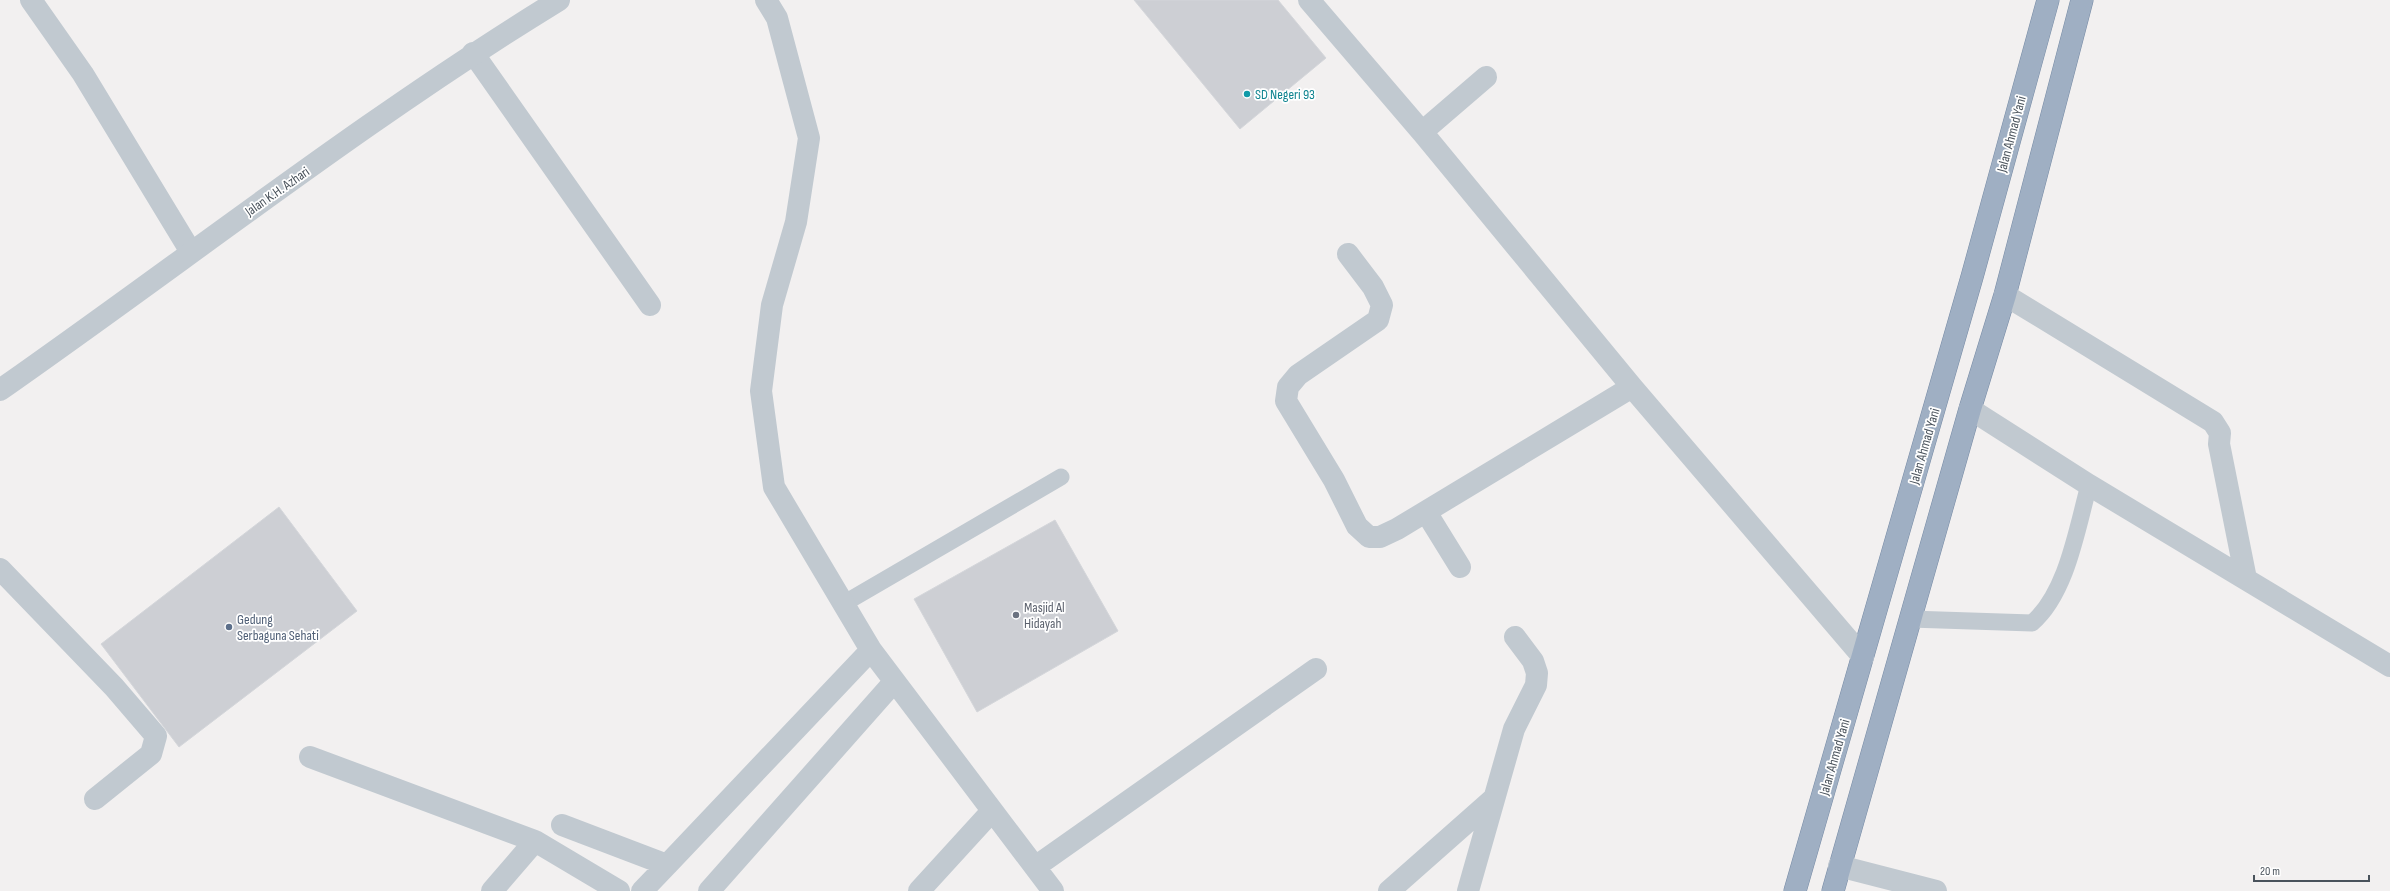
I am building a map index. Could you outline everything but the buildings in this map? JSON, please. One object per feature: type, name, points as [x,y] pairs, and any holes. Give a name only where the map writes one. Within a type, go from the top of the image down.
[{"type":"highway","name":"Jalan Ahmad Yani","points":[[1795,891],[1972,277],[2048,0]]},
{"type":"highway","points":[[1833,891],[1970,409],[2005,295],[2082,0]]},
{"type":"street","points":[[31,0],[83,74],[191,252]]},
{"type":"street","name":"Jalan K.H. Azhari","points":[[0,390],[191,252],[474,53],[559,0]]},
{"type":"street","points":[[766,0],[777,18],[809,138],[796,222],[772,305],[761,391],[774,488],[871,650],[1053,891]]},
{"type":"street","points":[[1309,0],[1422,132],[1632,387],[1863,657]]},
{"type":"street","points":[[474,53],[650,305]]},
{"type":"street","points":[[1422,132],[1486,76]]},
{"type":"street","points":[[1348,254],[1373,287],[1382,305],[1378,320],[1298,375],[1288,387],[1286,401],[1334,480],[1357,526],[1368,537],[1380,537],[1426,512],[1632,387]]},
{"type":"street","points":[[2005,295],[2213,422],[2220,433],[2219,444],[2246,579]]},
{"type":"street","points":[[1970,409],[2089,485],[2390,666]]},
{"type":"street","points":[[1426,512],[1460,567]]},
{"type":"street","points":[[0,568],[114,687],[156,736],[151,754],[94,799]]},
{"type":"street","points":[[1468,891],[1492,800],[1514,729],[1536,685],[1537,673],[1533,661],[1515,637]]},
{"type":"street","points":[[642,891],[871,650]]},
{"type":"street","points":[[1035,867],[1316,669]]},
{"type":"street","points":[[709,891],[894,682]]},
{"type":"street","points":[[310,757],[535,841],[619,891]]},
{"type":"street","points":[[1388,891],[1492,800]]},
{"type":"street","points":[[919,891],[992,811]]},
{"type":"street","points":[[562,825],[668,865]]},
{"type":"street","points":[[492,891],[535,841]]},
{"type":"street","points":[[1839,866],[1936,891]]},
{"type":"lane","points":[[843,604],[1061,477]]},
{"type":"lane","points":[[1910,619],[2032,622],[2044,612],[2056,592],[2071,550],[2089,485]]},
{"type":"place","name":"SD Negeri 93","points":[[1247,94]]},
{"type":"place","name":"Masjid Al Hidayah","points":[[1016,615]]},
{"type":"place","name":"Gedung Serbaguna Sehati","points":[[229,627]]}]
